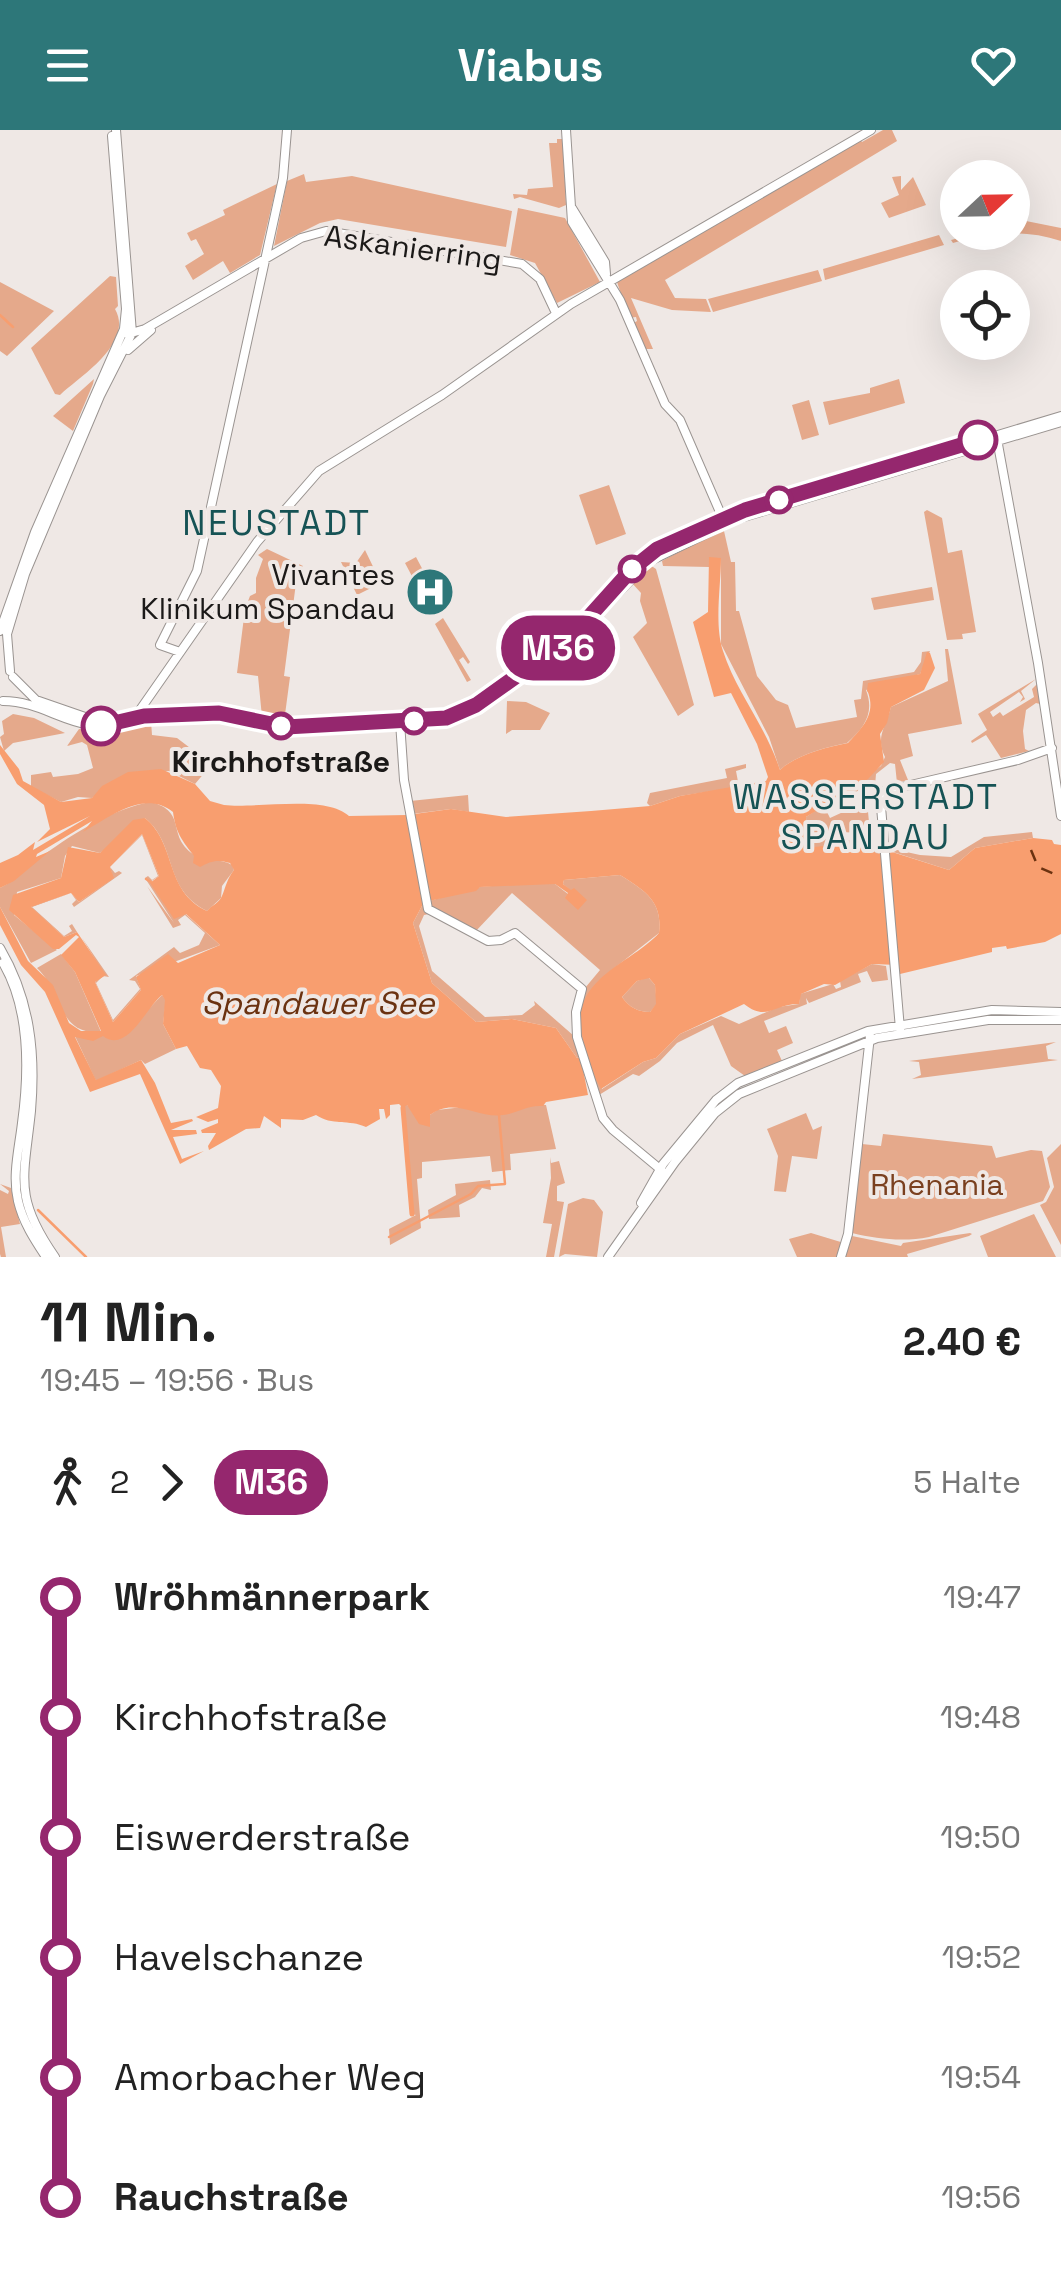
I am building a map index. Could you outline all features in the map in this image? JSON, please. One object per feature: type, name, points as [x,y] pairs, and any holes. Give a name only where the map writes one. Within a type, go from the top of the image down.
[{"type":"main road","points":[[2,702],[12,691],[7,634],[21,585],[108,373],[124,353],[128,330],[114,130]]},
{"type":"main road","points":[[180,652],[160,645],[197,572],[283,178],[286,130]]},
{"type":"main road","points":[[566,130],[572,208],[605,262],[607,280],[620,300],[665,404],[680,420],[724,520]]},
{"type":"main road","points":[[135,717],[258,542],[319,472],[442,396],[607,280],[871,130]]},
{"type":"main road","name":"Askanierring","points":[[124,353],[170,314],[266,258],[306,236],[335,232],[517,262],[534,272],[546,289],[554,315]]},
{"type":"main road","name":"Askanierring","points":[[128,330],[170,314]]},
{"type":"main road","points":[[128,330],[142,337]]},
{"type":"main road","points":[[0,631],[29,545],[128,330]]},
{"type":"main road","points":[[2,702],[22,703],[78,724],[219,713],[286,727],[438,720],[476,705],[574,639],[654,555],[724,520],[1061,419]]},
{"type":"main road","points":[[998,437],[1061,814]]},
{"type":"main road","points":[[0,662],[34,699],[84,718],[121,720]]},
{"type":"main road","points":[[400,722],[409,814],[431,913],[488,942],[515,934],[582,989],[576,1016],[582,1055],[606,1123],[663,1171]]},
{"type":"main road","points":[[900,1030],[879,800],[884,792],[1052,748]]},
{"type":"main road","points":[[1054,760],[1061,777]]},
{"type":"main road","points":[[0,948],[22,989],[28,1020],[32,1088],[22,1171],[25,1200],[36,1229],[54,1257]]},
{"type":"main road","points":[[0,958],[16,992],[23,1022],[25,1092],[16,1171],[18,1202],[30,1233],[46,1257]]},
{"type":"main road","points":[[731,1093],[900,1030],[992,1010],[1061,1012]]},
{"type":"main road","points":[[916,1027],[988,1020],[1061,1020]]},
{"type":"main road","points":[[842,1257],[848,1234],[870,1040],[877,1030]]},
{"type":"main road","points":[[608,1257],[672,1159],[731,1093],[854,1036],[900,1030]]},
{"type":"green space","points":[[883,130],[892,130],[897,141],[665,280],[675,298],[706,299],[711,312],[672,310],[631,298],[653,349],[645,349],[632,324],[636,317],[629,318],[617,282],[860,139],[862,142]]},
{"type":"green space","points":[[557,139],[563,139],[566,205],[559,208],[520,197],[514,199],[513,194],[527,195],[528,189],[553,187],[549,143],[557,143]]},
{"type":"green space","points":[[304,174],[306,182],[352,176],[512,211],[506,247],[338,219],[320,223],[274,246],[287,181]]},
{"type":"green space","points":[[901,176],[901,190],[913,177],[926,205],[889,218],[881,203],[899,195],[892,177]]},
{"type":"green space","points":[[277,184],[260,255],[230,273],[223,261],[193,280],[185,266],[204,254],[196,239],[191,241],[187,233]]},
{"type":"green space","points":[[518,208],[565,218],[600,282],[557,303],[535,263],[510,255]]},
{"type":"green space","points":[[1030,222],[1061,228],[1061,241],[1030,234]]},
{"type":"green space","points":[[940,237],[940,246],[825,280],[823,269]]},
{"type":"green space","points":[[818,270],[822,281],[713,312],[708,299]]},
{"type":"green space","points":[[110,276],[116,277],[118,334],[92,368],[60,395],[55,394],[31,348]]},
{"type":"green space","points":[[0,282],[54,311],[7,356],[0,351]]},
{"type":"green space","points":[[94,379],[93,384],[73,431],[53,416]]},
{"type":"green space","points":[[899,379],[905,403],[829,425],[823,402],[870,393],[870,388]]},
{"type":"green space","points":[[809,400],[819,435],[802,440],[792,405]]},
{"type":"green space","points":[[609,485],[626,534],[596,545],[579,495]]},
{"type":"green space","points":[[924,512],[942,518],[948,553],[962,550],[976,632],[962,634],[963,639],[947,640]]},
{"type":"green space","points":[[719,530],[724,531],[731,562],[735,562],[736,611],[757,676],[776,700],[788,705],[796,728],[857,717],[854,700],[861,699],[863,681],[914,672],[922,652],[930,651],[920,674],[866,690],[866,720],[847,743],[802,756],[780,770],[769,737],[721,644],[721,558],[709,558],[709,567],[663,566],[662,561]]},
{"type":"green space","points":[[267,549],[303,566],[297,575],[284,676],[290,677],[284,722],[262,717],[258,676],[237,673],[245,609],[250,596],[256,593],[256,578],[263,559],[258,555]]},
{"type":"green space","points":[[365,550],[381,583],[357,595],[341,562],[356,563]]},
{"type":"green space","points":[[416,557],[444,610],[438,615],[424,599],[405,563]]},
{"type":"green space","points":[[650,565],[656,569],[694,705],[678,716],[633,637],[647,623],[641,593],[631,582]]},
{"type":"green space","points":[[932,587],[934,600],[874,610],[871,598]]},
{"type":"green space","points":[[443,618],[470,662],[463,657],[459,660],[471,680],[467,682],[435,624]]},
{"type":"green space","points":[[945,649],[962,724],[908,734],[913,756],[900,760],[908,780],[897,783],[895,764],[890,763],[876,774],[875,786],[869,785],[825,808],[830,818],[867,801],[870,833],[837,832],[827,836],[826,842],[852,840],[920,855],[951,857],[984,837],[1032,832],[1033,838],[975,848],[949,870],[890,851],[877,854],[833,846],[808,848],[806,817],[881,766],[885,757],[881,738],[891,707],[948,681]]},
{"type":"green space","points":[[1036,679],[1021,691],[1025,699],[1020,702],[1023,697],[1019,692],[990,712],[993,717],[1000,712],[1003,716],[1034,697],[1032,689],[1037,684],[1040,704],[1026,710],[1023,731],[1025,749],[1029,751],[1001,758],[986,735],[972,743],[987,730],[978,714]]},
{"type":"green space","points":[[507,701],[526,702],[550,713],[540,730],[512,730],[506,734]]},
{"type":"green space","points":[[13,714],[34,718],[65,733],[13,743],[4,751],[0,737],[4,734],[2,721]]},
{"type":"green space","points":[[151,721],[152,735],[177,738],[202,757],[192,773],[198,776],[208,763],[211,765],[195,784],[169,771],[126,774],[92,798],[61,802],[31,787],[31,775],[51,772],[53,777],[93,768],[87,745],[82,742],[67,746],[79,729],[103,731]]},
{"type":"green space","points":[[746,764],[746,768],[736,771],[739,787],[680,796],[650,806],[647,803],[650,793],[727,778],[725,769]]},
{"type":"green space","points":[[468,795],[469,812],[451,809],[412,814],[410,801]]},
{"type":"green space","points":[[151,802],[169,812],[180,839],[193,854],[232,865],[234,870],[222,886],[221,898],[207,911],[193,902],[176,879],[162,841],[145,818],[100,853],[72,846],[65,856],[61,878],[17,892],[14,915],[57,950],[31,963],[0,907],[0,888],[81,830]]},
{"type":"green space","points":[[142,834],[159,876],[150,882],[220,945],[136,976],[141,990],[113,1022],[95,982],[103,975],[105,976],[82,938],[109,977],[103,976],[96,983],[113,1020],[140,989],[135,981],[129,980],[174,947],[180,953],[199,945],[205,933],[185,915],[178,920],[181,925],[173,928],[147,886],[174,923],[145,878],[152,880],[158,876],[142,835],[110,867]]},
{"type":"green space","points":[[110,867],[115,873],[122,873],[74,907],[76,900],[71,893],[79,902],[113,878]]},
{"type":"green space","points":[[620,875],[655,905],[659,933],[608,973],[582,1009],[586,1056],[580,1008],[585,988],[600,970],[512,893],[475,932],[433,911],[429,901],[480,887],[515,884],[555,884],[568,894],[571,891],[564,880]]},
{"type":"green space","points":[[71,893],[32,907],[64,936],[72,931],[72,924],[77,932],[64,937],[31,908],[32,906]]},
{"type":"green space","points":[[424,902],[429,914],[424,915],[419,926],[432,971],[485,1017],[522,1015],[535,1005],[534,1001],[574,1036],[580,1057],[556,1028],[512,1019],[476,1022],[432,983],[413,923]]},
{"type":"green space","points":[[61,954],[75,972],[101,1032],[76,1027],[69,1020],[37,968]]},
{"type":"green space","points":[[872,964],[886,966],[888,980],[872,982],[867,971],[858,974],[861,982],[809,1003],[806,998],[807,1004],[764,1021],[769,1033],[786,1026],[793,1043],[777,1050],[782,1061],[745,1076],[731,1066],[713,1025],[677,1043],[639,1076],[633,1074],[599,1095],[590,1067],[602,1089],[643,1062],[656,1058],[680,1034],[721,1016],[739,1024],[778,1007],[799,1004],[800,994],[833,984],[836,989],[841,987],[840,981]]},
{"type":"green space","points":[[648,977],[655,985],[657,1004],[650,1012],[634,1008],[622,997],[637,981]]},
{"type":"green space","points":[[162,995],[166,1000],[163,1024],[176,1049],[96,1081],[75,1036],[103,1035],[144,1014]]},
{"type":"green space","points":[[1056,1042],[1046,1046],[1048,1059],[1058,1060],[912,1079],[921,1075],[919,1062],[909,1061]]},
{"type":"green space","points":[[406,1104],[430,1126],[430,1115],[437,1110],[463,1107],[499,1115],[529,1104],[546,1105],[556,1149],[510,1154],[511,1170],[492,1172],[490,1156],[422,1162],[422,1178],[417,1179],[421,1228],[390,1245],[389,1229],[416,1215],[412,1214],[403,1108]]},
{"type":"green space","points":[[806,1113],[813,1130],[822,1126],[817,1159],[792,1156],[786,1192],[774,1191],[778,1156],[767,1129]]},
{"type":"green space","name":"Rhenania","points":[[883,1134],[992,1146],[996,1158],[1042,1151],[1050,1187],[1043,1201],[929,1237],[891,1239],[852,1233],[862,1144],[881,1146]]},
{"type":"green space","points":[[1061,1144],[1061,1245],[1040,1205],[1054,1187],[1047,1158]]},
{"type":"green space","points":[[550,1157],[551,1163],[559,1161],[565,1183],[557,1186],[557,1201],[564,1202],[554,1257],[546,1257],[552,1224],[543,1223],[551,1178]]},
{"type":"green space","points":[[490,1180],[491,1190],[482,1188],[475,1197],[459,1205],[460,1217],[429,1219],[428,1210],[456,1195],[455,1184]]},
{"type":"green space","points":[[0,1184],[11,1188],[20,1224],[1,1227],[6,1257],[0,1254],[0,1190],[8,1194],[9,1191]]},
{"type":"green space","points":[[583,1198],[594,1200],[603,1212],[597,1257],[559,1257],[568,1204]]},
{"type":"green space","points":[[1034,1214],[1056,1257],[988,1257],[980,1236]]},
{"type":"green space","points":[[811,1233],[844,1243],[840,1257],[797,1257],[789,1239]]},
{"type":"green space","points":[[970,1233],[907,1254],[908,1257],[844,1257],[852,1236],[901,1246]]},
{"type":"water","name":"Spandauer See","points":[[709,557],[721,558],[718,617],[723,651],[780,770],[802,756],[848,743],[869,713],[868,683],[920,674],[927,652],[930,653],[935,668],[924,690],[891,707],[880,734],[884,762],[868,779],[806,817],[808,848],[851,842],[878,854],[889,851],[949,870],[975,848],[1033,838],[1052,840],[1061,845],[1061,934],[1045,942],[992,948],[992,952],[900,974],[898,965],[872,964],[835,985],[824,984],[801,994],[799,1004],[759,1012],[744,1004],[680,1034],[656,1058],[601,1089],[590,1068],[583,1069],[588,1095],[503,1115],[448,1108],[430,1115],[430,1127],[419,1124],[407,1105],[403,1108],[399,1104],[390,1105],[386,1119],[384,1109],[379,1109],[380,1119],[366,1127],[316,1115],[303,1120],[281,1119],[281,1128],[264,1116],[260,1128],[246,1129],[209,1150],[216,1133],[201,1130],[218,1123],[218,1119],[208,1122],[196,1117],[218,1108],[221,1086],[211,1070],[200,1068],[187,1046],[176,1049],[163,1024],[162,995],[135,1028],[120,1039],[103,1036],[93,1041],[75,1037],[96,1080],[141,1060],[171,1123],[193,1121],[171,1130],[196,1130],[197,1134],[173,1137],[182,1159],[204,1151],[180,1164],[140,1074],[90,1092],[45,992],[21,965],[0,925],[0,907],[28,961],[53,985],[69,1023],[81,1031],[101,1031],[75,972],[61,955],[79,937],[76,935],[59,949],[53,949],[9,910],[13,895],[61,878],[68,847],[100,853],[133,820],[145,818],[162,841],[184,892],[207,911],[221,898],[234,870],[225,862],[214,861],[200,867],[193,863],[194,856],[180,836],[173,812],[150,803],[127,808],[83,832],[92,821],[37,854],[36,857],[50,851],[0,888],[0,863],[35,842],[33,850],[90,816],[37,842],[50,829],[44,805],[17,784],[0,754],[0,745],[19,769],[23,781],[61,802],[92,798],[102,786],[128,772],[161,769],[195,784],[210,801],[224,805],[307,804],[338,809],[349,816],[451,809],[506,817],[650,806],[680,796],[766,781],[768,777],[757,744],[731,693],[714,697],[693,622],[708,612]],"holes":[[[142,834],[159,876],[150,883],[174,919],[186,914],[220,945],[178,963],[168,954],[136,977],[141,990],[113,1022],[95,982],[106,975],[77,932],[64,937],[31,907],[71,893],[79,902],[114,878],[110,867]],[[620,875],[650,898],[659,922],[659,933],[591,989],[581,1015],[586,1056],[577,1058],[556,1028],[512,1019],[476,1022],[432,983],[413,923],[424,902],[480,887],[555,884],[568,893],[565,898],[578,910],[587,900],[563,884],[564,880]],[[649,978],[655,985],[656,1004],[650,1012],[634,1008],[622,997],[637,981]]]},
{"type":"waterway","points":[[0,315],[13,327]]},
{"type":"waterway","points":[[146,879],[151,882]]},
{"type":"waterway","points":[[403,1108],[412,1214]]},
{"type":"waterway","points":[[389,1237],[471,1194],[478,1186],[505,1184],[499,1115]]},
{"type":"waterway","points":[[38,1210],[86,1257]]},
{"type":"ferry route","points":[[1031,850],[1038,867],[1061,877]]},
{"type":"bus line","name":"M36","points":[[101,726],[144,716],[219,713],[286,727],[446,718],[476,705],[570,638],[632,569],[657,549],[745,510],[978,440]]},
{"type":"place","name":"Vivantes Klinikum Spandau","points":[[430,592]]},
{"type":"place","name":"Kirchhofstraße","points":[[281,726]]},
{"type":"district","name":"NEUSTADT","points":[[277,523]]},
{"type":"district","name":"WASSERSTADT SPANDAU","points":[[866,817]]}]
